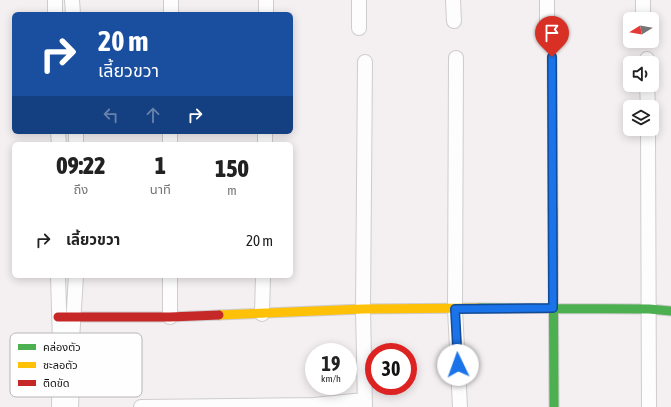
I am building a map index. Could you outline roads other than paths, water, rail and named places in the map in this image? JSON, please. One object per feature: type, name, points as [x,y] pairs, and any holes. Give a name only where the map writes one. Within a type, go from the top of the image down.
[{"type":"street","points":[[55,0],[55,12]]},
{"type":"street","points":[[72,0],[73,12]]},
{"type":"street","points":[[171,0],[171,12]]},
{"type":"street","points":[[266,0],[266,12]]},
{"type":"street","points":[[359,0],[359,28]]},
{"type":"street","points":[[454,0],[454,21]]},
{"type":"street","points":[[547,0],[547,24]]},
{"type":"street","points":[[643,0],[643,12]]},
{"type":"street","points":[[552,57],[554,407]]},
{"type":"street","points":[[456,58],[455,309],[460,407]]},
{"type":"street","points":[[141,407],[364,404],[363,309],[365,62]]},
{"type":"street","points":[[648,136],[650,407]]},
{"type":"street","points":[[58,278],[59,333]]},
{"type":"street","points":[[73,333],[76,278]]},
{"type":"street","points":[[170,278],[170,316]]},
{"type":"street","points":[[262,314],[263,278]]},
{"type":"street","points":[[58,317],[262,314],[363,309],[553,308],[649,309],[671,311]]},
{"type":"street","points":[[59,397],[59,407]]},
{"type":"street","points":[[71,397],[71,407]]}]
